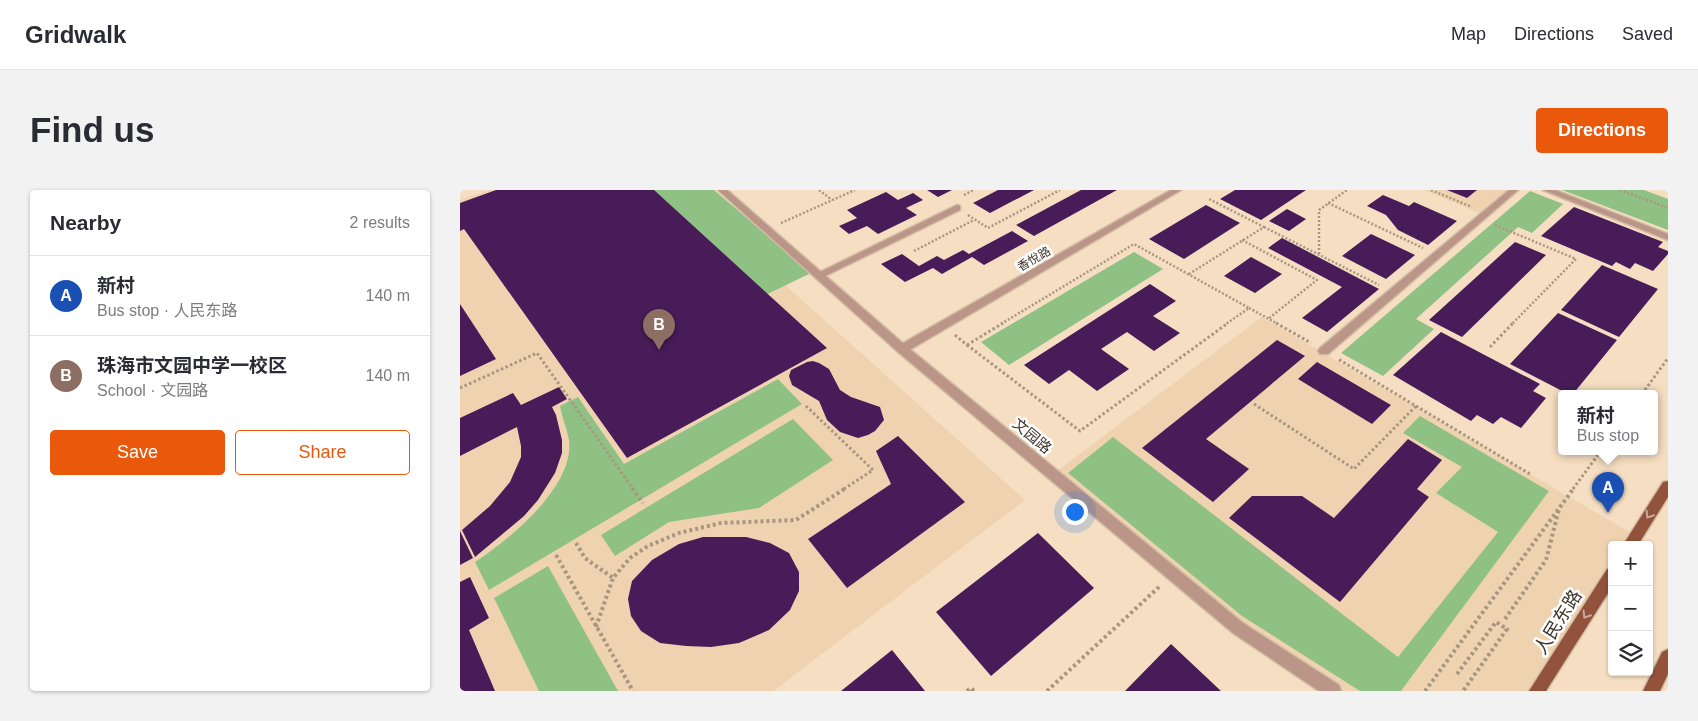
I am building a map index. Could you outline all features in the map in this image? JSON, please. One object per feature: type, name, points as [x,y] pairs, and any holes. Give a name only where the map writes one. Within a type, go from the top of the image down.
[{"type":"main road","points":[[1633,541],[1668,486]]},
{"type":"main road","name":"人民东路","points":[[1537,691],[1608,580]]},
{"type":"main road","points":[[1651,691],[1668,657]]},
{"type":"street","name":"文园路","points":[[722,190],[902,349],[1238,628],[1333,691]]},
{"type":"street","name":"香悅路","points":[[902,349],[1177,190]]},
{"type":"street","points":[[1324,350],[1514,190]]},
{"type":"street","points":[[1547,190],[1668,237]]},
{"type":"street","points":[[819,275],[957,208]]},
{"type":"path","points":[[819,190],[832,200]]},
{"type":"path","points":[[767,229],[855,190]]},
{"type":"path","points":[[957,208],[988,228],[1060,190]]},
{"type":"path","points":[[1319,254],[1318,210],[1347,190]]},
{"type":"path","points":[[1431,190],[1576,259],[1490,346]]},
{"type":"path","points":[[1620,190],[1668,208]]},
{"type":"path","points":[[1209,199],[1393,292]]},
{"type":"path","points":[[1328,203],[1437,255]]},
{"type":"path","points":[[914,250],[975,220]]},
{"type":"path","points":[[1189,274],[1264,227]]},
{"type":"path","points":[[1242,240],[1317,280],[1268,319]]},
{"type":"path","points":[[967,345],[1134,244],[1324,350],[1530,474]]},
{"type":"path","points":[[942,326],[1080,431],[1249,308]]},
{"type":"path","points":[[460,388],[537,353],[643,503]]},
{"type":"path","points":[[1645,390],[1668,358]]},
{"type":"path","points":[[1254,404],[1354,469],[1416,406]]},
{"type":"path","points":[[596,627],[613,578],[630,558],[648,546],[679,533],[721,522],[796,520],[873,470],[806,406]]},
{"type":"path","points":[[1425,691],[1598,455]]},
{"type":"path","points":[[1505,619],[1546,560],[1560,506]]},
{"type":"path","points":[[576,543],[585,558],[613,578]]},
{"type":"path","points":[[556,555],[633,691]]},
{"type":"path","points":[[1047,691],[1173,574]]},
{"type":"path","points":[[1458,674],[1496,622],[1507,629],[1463,691]]},
{"type":"path","points":[[967,691],[970,688],[974,691]]},
{"type":"shaded area","points":[[490,190],[679,190],[1025,500],[773,691],[460,691],[460,200]]},
{"type":"shaded area","points":[[1424,190],[1514,190],[1484,215]]},
{"type":"shaded area","points":[[1262,317],[1636,536],[1633,541],[1608,541],[1608,579],[1537,691],[1334,691],[1238,627],[1053,474]]},
{"type":"green space","points":[[628,190],[714,190],[811,273],[745,305]]},
{"type":"green space","points":[[1562,190],[1644,190],[1668,199],[1668,230]]},
{"type":"green space","points":[[1530,191],[1563,204],[1532,233],[1518,227],[1416,319],[1434,329],[1383,376],[1341,353]]},
{"type":"green space","points":[[1134,252],[1163,269],[1009,365],[981,342]]},
{"type":"green space","points":[[778,379],[802,404],[489,590],[475,562],[505,540],[537,510],[551,493],[562,475],[568,458],[569,440],[560,406],[578,397],[624,464]]},
{"type":"green space","points":[[1420,416],[1549,491],[1401,691],[1360,691],[1242,616],[1068,473],[1113,437],[1398,657],[1498,532],[1436,493],[1462,467],[1403,433]]},
{"type":"green space","points":[[793,419],[833,460],[759,508],[669,522],[615,556],[601,535]]},
{"type":"green space","points":[[548,566],[618,691],[539,691],[494,598]]},
{"type":"building","points":[[496,190],[654,190],[827,348],[627,458],[464,229],[460,231],[460,203]]},
{"type":"building","points":[[927,190],[952,190],[938,197]]},
{"type":"building","points":[[998,190],[1034,190],[990,213],[973,203]]},
{"type":"building","points":[[1081,190],[1117,190],[1034,236],[1016,225]]},
{"type":"building","points":[[1235,190],[1306,190],[1261,220],[1220,199]]},
{"type":"building","points":[[1447,190],[1477,190],[1467,198]]},
{"type":"building","points":[[886,192],[898,200],[913,193],[923,200],[906,208],[917,215],[878,234],[867,226],[849,234],[839,226],[857,218],[847,210]]},
{"type":"building","points":[[1383,195],[1409,206],[1414,202],[1457,221],[1428,245],[1398,230],[1386,215],[1367,206]]},
{"type":"building","points":[[1206,205],[1240,223],[1184,259],[1149,239]]},
{"type":"building","points":[[1574,207],[1663,242],[1658,247],[1668,251],[1668,254],[1653,271],[1635,263],[1630,269],[1616,262],[1612,266],[1541,236]]},
{"type":"building","points":[[1287,209],[1306,219],[1289,231],[1269,221]]},
{"type":"building","points":[[1012,231],[1028,241],[984,265],[972,257],[942,274],[933,268],[905,282],[881,264],[902,254],[919,266],[937,256],[944,260],[963,250],[969,254]]},
{"type":"building","points":[[1371,234],[1415,255],[1386,279],[1342,256]]},
{"type":"building","points":[[1282,238],[1379,289],[1327,332],[1302,318],[1342,287],[1268,248]]},
{"type":"building","points":[[1515,242],[1546,255],[1462,337],[1429,320]]},
{"type":"building","points":[[1251,257],[1282,274],[1255,293],[1224,276]]},
{"type":"building","points":[[1602,265],[1658,289],[1619,337],[1561,310]]},
{"type":"building","points":[[1150,284],[1176,301],[1153,316],[1180,333],[1154,351],[1127,332],[1101,349],[1129,369],[1097,391],[1069,370],[1049,384],[1024,365]]},
{"type":"building","points":[[460,304],[496,359],[460,376]]},
{"type":"building","points":[[1558,313],[1617,340],[1576,390],[1560,390],[1510,364]]},
{"type":"building","points":[[1441,332],[1540,384],[1533,391],[1546,398],[1521,428],[1501,417],[1493,424],[1477,415],[1471,421],[1393,375]]},
{"type":"building","points":[[1277,340],[1305,356],[1206,439],[1249,469],[1213,502],[1142,448]]},
{"type":"building","points":[[813,361],[829,369],[840,390],[851,397],[880,407],[884,420],[875,431],[858,438],[840,432],[827,420],[819,401],[792,385],[789,376],[791,370]]},
{"type":"building","points":[[1317,362],[1391,405],[1372,424],[1298,379]]},
{"type":"building","points":[[559,387],[567,399],[552,407],[556,415],[562,440],[562,453],[555,473],[538,500],[524,516],[475,557],[462,530],[490,506],[510,482],[521,457],[521,446],[517,427],[460,456],[460,418],[513,393],[521,405]]},
{"type":"building","points":[[898,436],[965,502],[847,588],[808,539],[891,484],[876,451]]},
{"type":"building","points":[[1408,439],[1442,460],[1417,489],[1429,497],[1340,602],[1229,518],[1252,496],[1302,496],[1334,518]]},
{"type":"building","points":[[460,531],[473,558],[460,565]]},
{"type":"building","points":[[1038,533],[1094,588],[991,676],[936,612]]},
{"type":"building","points":[[703,537],[746,537],[770,543],[789,553],[799,572],[799,591],[790,610],[769,630],[739,643],[711,647],[660,643],[641,631],[631,616],[628,599],[632,581],[652,560],[679,544]]},
{"type":"building","points":[[470,577],[489,618],[469,630],[495,691],[460,691],[460,582]]},
{"type":"building","points":[[1171,644],[1221,691],[1125,691]]},
{"type":"building","points":[[892,650],[925,691],[841,691]]},
{"type":"place","name":"珠海市文园中学一校区","points":[[659,350]]},
{"type":"place","name":"新村","points":[[1608,513]]}]
